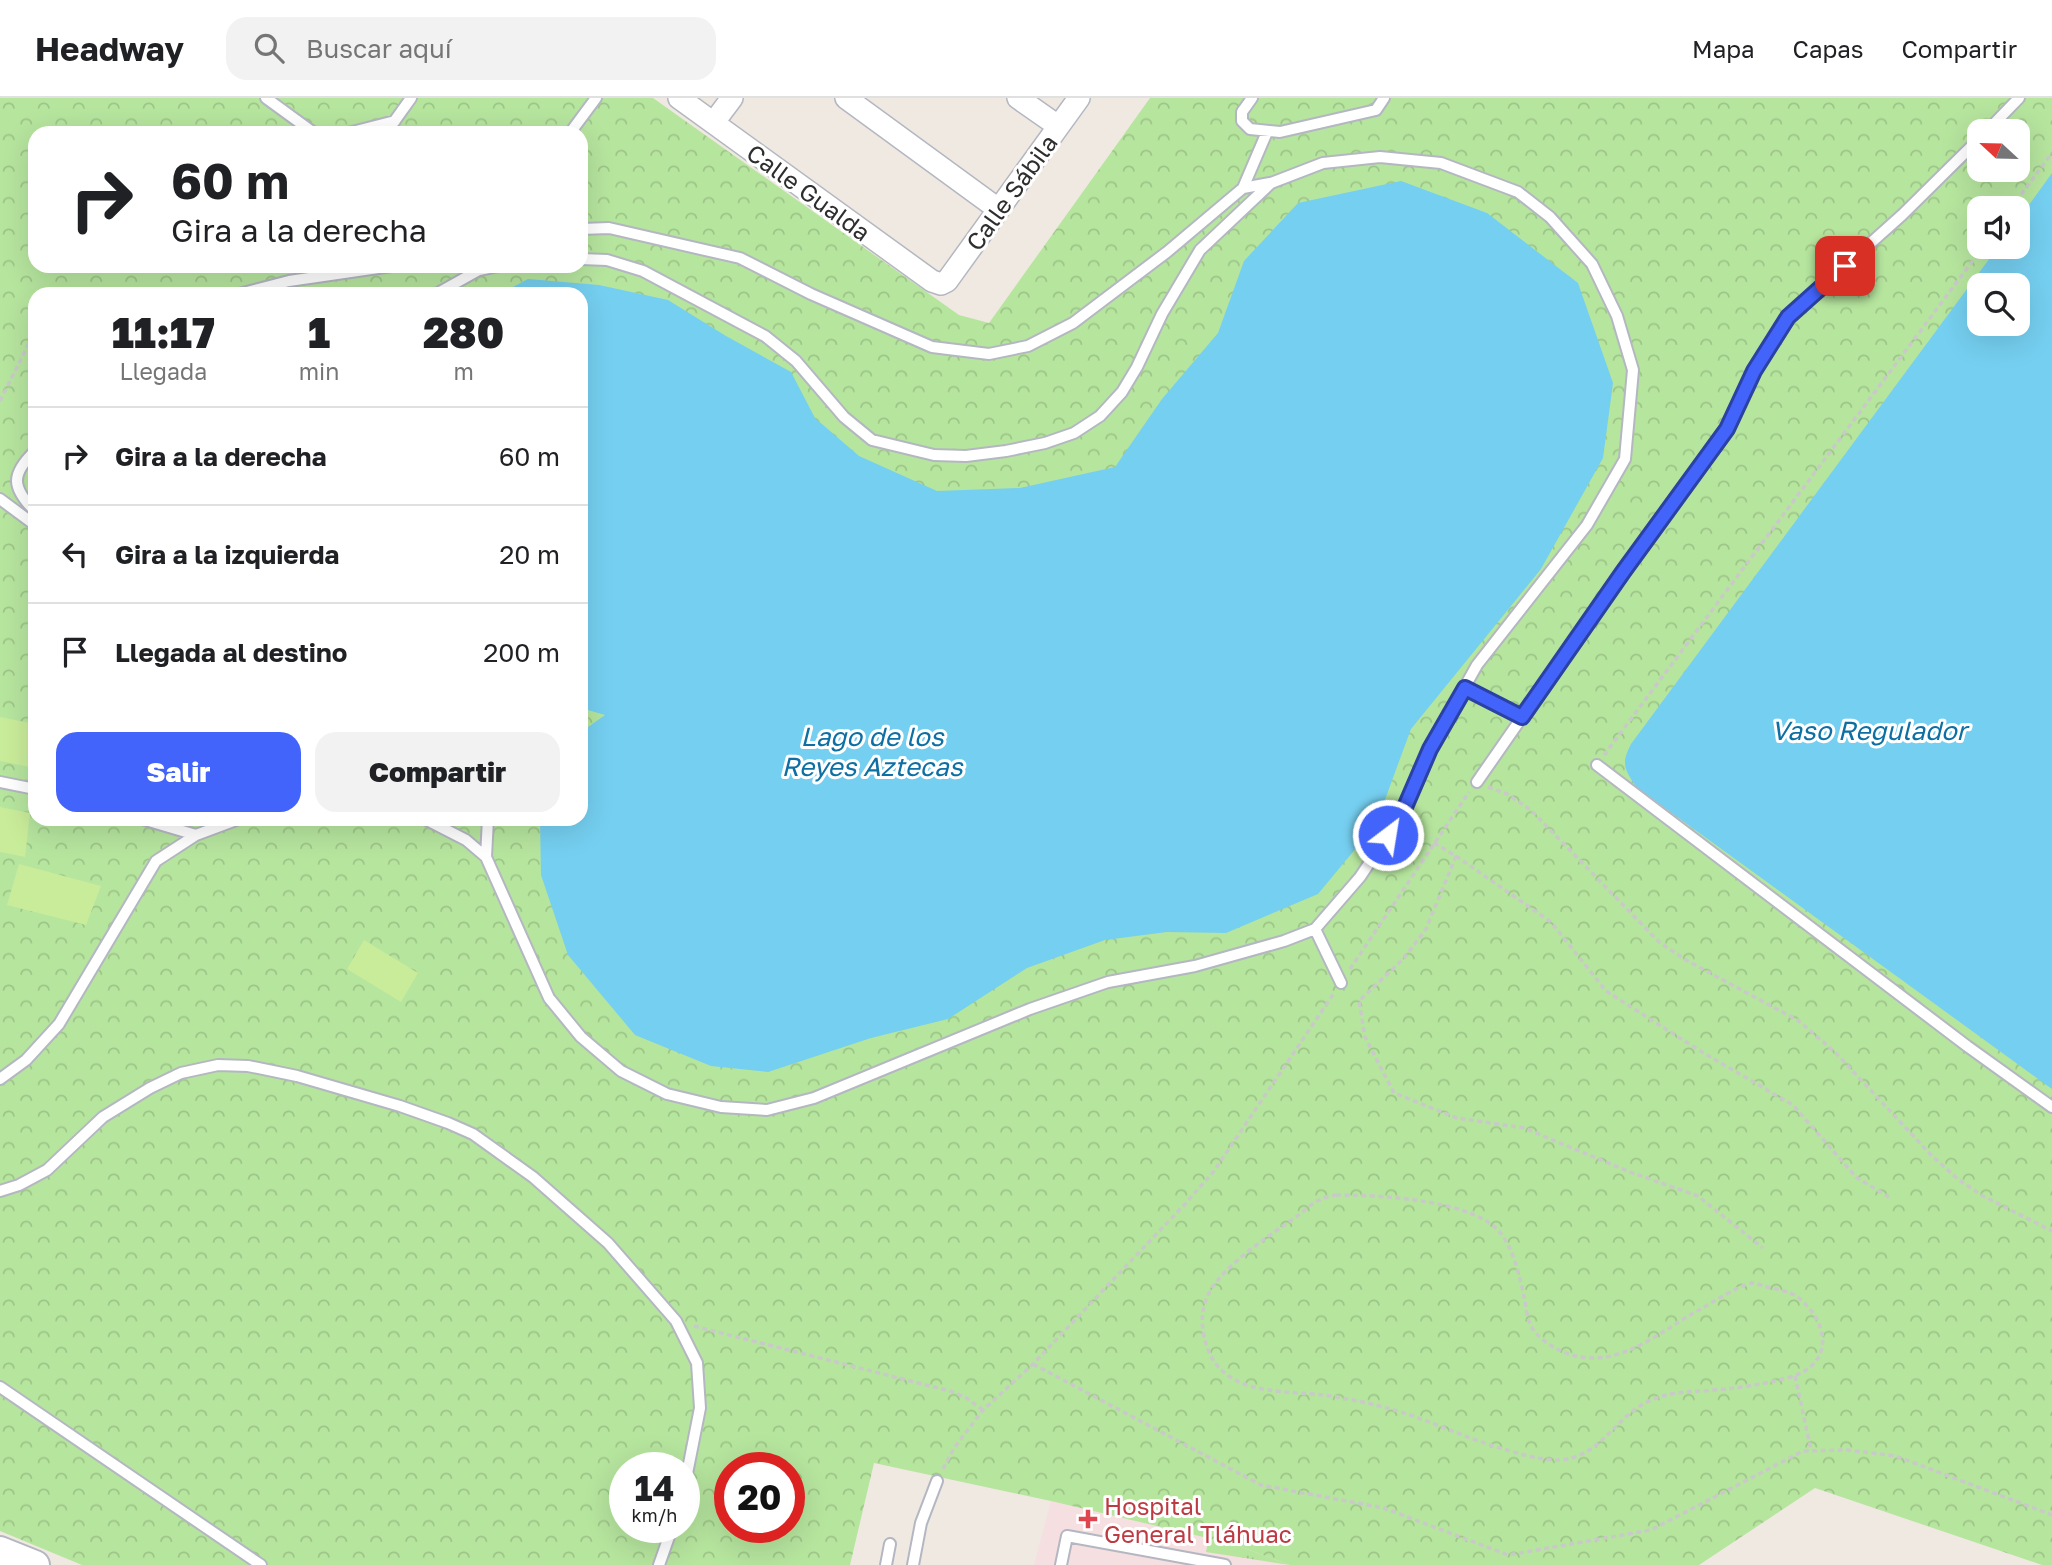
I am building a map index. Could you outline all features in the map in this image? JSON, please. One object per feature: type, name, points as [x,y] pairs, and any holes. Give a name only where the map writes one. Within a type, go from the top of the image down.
[{"type":"main road","points":[[0,1551],[35,1565]]},
{"type":"street","name":"Calle Gualda","points":[[679,98],[932,281],[941,284]]},
{"type":"street","points":[[846,98],[998,209]]},
{"type":"street","points":[[1018,98],[1058,126]]},
{"type":"street","name":"Calle Sábila","points":[[941,284],[947,281],[1079,98]]},
{"type":"lane","points":[[266,98],[304,126]]},
{"type":"lane","points":[[391,126],[411,98]]},
{"type":"lane","points":[[575,126],[596,98]]},
{"type":"lane","points":[[1252,98],[1242,112],[1242,121],[1251,129],[1267,132],[1280,132],[1376,110],[1384,98]]},
{"type":"lane","points":[[1999,119],[2019,98]]},
{"type":"lane","points":[[375,126],[395,121]]},
{"type":"lane","points":[[588,229],[609,228],[740,258],[811,294],[932,347],[989,354],[1028,346],[1073,323],[1167,252],[1244,188],[1267,132]]},
{"type":"lane","points":[[1477,782],[1623,572],[1727,429],[1754,371],[1788,317],[1902,215],[1967,151]]},
{"type":"lane","points":[[439,826],[466,840],[486,857],[549,998],[581,1037],[621,1071],[667,1094],[721,1107],[767,1110],[814,1098],[1030,1009],[1108,982],[1195,966],[1284,941],[1315,929],[1360,877],[1402,814],[1430,749],[1476,665],[1587,524],[1625,458],[1633,370],[1617,316],[1592,264],[1550,216],[1518,192],[1441,163],[1380,157],[1323,163],[1271,183],[1244,188]]},
{"type":"lane","points":[[588,259],[607,260],[643,271],[765,336],[796,361],[844,417],[873,440],[934,455],[966,456],[1045,443],[1074,433],[1100,416],[1127,384],[1200,250],[1271,183]]},
{"type":"lane","points":[[266,287],[344,273]]},
{"type":"lane","points":[[447,287],[469,273]]},
{"type":"lane","points":[[28,458],[15,478],[18,491],[28,503]]},
{"type":"lane","points":[[0,499],[28,521]]},
{"type":"lane","points":[[1465,688],[1522,717]]},
{"type":"lane","points":[[1597,765],[1967,1046],[2052,1107]]},
{"type":"lane","points":[[0,782],[28,788]]},
{"type":"lane","points":[[166,826],[196,835]]},
{"type":"lane","points":[[0,1079],[26,1060],[59,1024],[156,861],[196,835],[220,826]]},
{"type":"lane","points":[[486,857],[488,826]]},
{"type":"lane","points":[[1315,929],[1341,983]]},
{"type":"lane","points":[[0,1191],[19,1185],[47,1170],[103,1117],[160,1083],[181,1073],[218,1065],[248,1066],[297,1076],[449,1122],[473,1134],[533,1177],[608,1243],[676,1321],[697,1363],[700,1408],[691,1452]]},
{"type":"lane","points":[[0,1387],[261,1565]]},
{"type":"lane","points":[[913,1565],[921,1523],[937,1481]]},
{"type":"lane","points":[[1061,1565],[1067,1536],[1225,1565]]},
{"type":"lane","points":[[659,1565],[667,1543]]},
{"type":"lane","points":[[886,1565],[890,1544]]},
{"type":"path","points":[[2020,196],[2052,153]]},
{"type":"path","points":[[1597,765],[1974,259]]},
{"type":"path","points":[[0,401],[28,345]]},
{"type":"path","points":[[937,1481],[954,1448],[983,1410],[1033,1364],[1214,1171],[1477,782],[1507,794],[1531,810],[1659,942],[1686,960],[1799,1021],[1836,1054],[1931,1156],[1959,1181],[2052,1231]]},
{"type":"path","points":[[1434,843],[1551,922],[1606,991],[1702,1052],[1793,1105],[1856,1177],[1892,1199]]},
{"type":"path","points":[[1456,856],[1426,929],[1404,958],[1359,1001],[1364,1037],[1394,1093],[1457,1118],[1524,1128],[1630,1172],[1698,1196],[1763,1248]]},
{"type":"path","points":[[1336,1195],[1358,1195],[1431,1203],[1468,1212],[1487,1222],[1500,1233],[1510,1248],[1530,1325],[1545,1342],[1563,1352],[1587,1359],[1621,1355],[1725,1294],[1752,1283],[1780,1289],[1794,1295],[1812,1312],[1821,1330],[1824,1346],[1809,1368],[1796,1376],[1755,1386],[1672,1393],[1643,1403],[1597,1446],[1580,1456],[1558,1460],[1525,1455],[1483,1443],[1392,1409],[1321,1395],[1256,1389],[1226,1374],[1215,1362],[1205,1344],[1201,1321],[1207,1296],[1215,1282],[1246,1252],[1321,1199],[1336,1195]]},
{"type":"path","points":[[676,1321],[950,1391],[965,1397],[983,1410]]},
{"type":"path","points":[[1033,1364],[1261,1485],[1384,1508],[1508,1555],[1651,1530],[1802,1451],[1811,1450],[1847,1450],[1896,1456],[2052,1515]]},
{"type":"path","points":[[1796,1376],[1811,1450]]},
{"type":"shaded area","name":"Hospital General Tláhuac","points":[[1051,1501],[1233,1544],[1290,1565],[1034,1565]]},
{"type":"green space","points":[[0,98],[653,98],[959,315],[989,323],[1150,98],[2052,98],[2052,1565],[2042,1565],[1815,1488],[1699,1565],[1290,1565],[1233,1544],[874,1463],[850,1565],[82,1565],[0,1531]]},
{"type":"green space","points":[[0,717],[28,723],[28,767],[0,761]]},
{"type":"green space","points":[[0,807],[28,813],[25,857],[0,852]]},
{"type":"green space","points":[[19,864],[101,886],[86,925],[7,905]]},
{"type":"green space","points":[[364,940],[418,973],[401,1002],[347,969]]},
{"type":"green space","points":[[1209,1538],[1233,1544],[1290,1565],[1206,1552]]},
{"type":"water","name":"Vaso Regulador","points":[[2052,173],[2052,1089],[1636,787],[1625,761],[1631,744],[1967,289],[1967,336],[2030,336],[2030,273],[1979,273],[1989,259],[2030,259],[2030,203]]},
{"type":"water","name":"Lago de los Reyes Aztecas","points":[[1401,181],[1487,213],[1578,283],[1613,383],[1603,458],[1541,569],[1411,729],[1376,824],[1318,894],[1226,933],[1167,932],[1105,940],[1027,968],[948,1019],[871,1038],[768,1072],[711,1066],[635,1035],[568,955],[541,875],[540,826],[588,826],[588,727],[605,715],[588,710],[588,287],[513,287],[528,279],[599,285],[668,300],[791,372],[815,418],[859,456],[937,491],[1020,488],[1115,467],[1162,399],[1218,333],[1244,261],[1298,203]]},
{"type":"place","name":"Hospital General Tláhuac","points":[[1088,1519]]},
{"type":"route","points":[[1388,835],[1402,814],[1430,749],[1465,688],[1522,717],[1727,429],[1754,371],[1788,317],[1845,266]]}]
